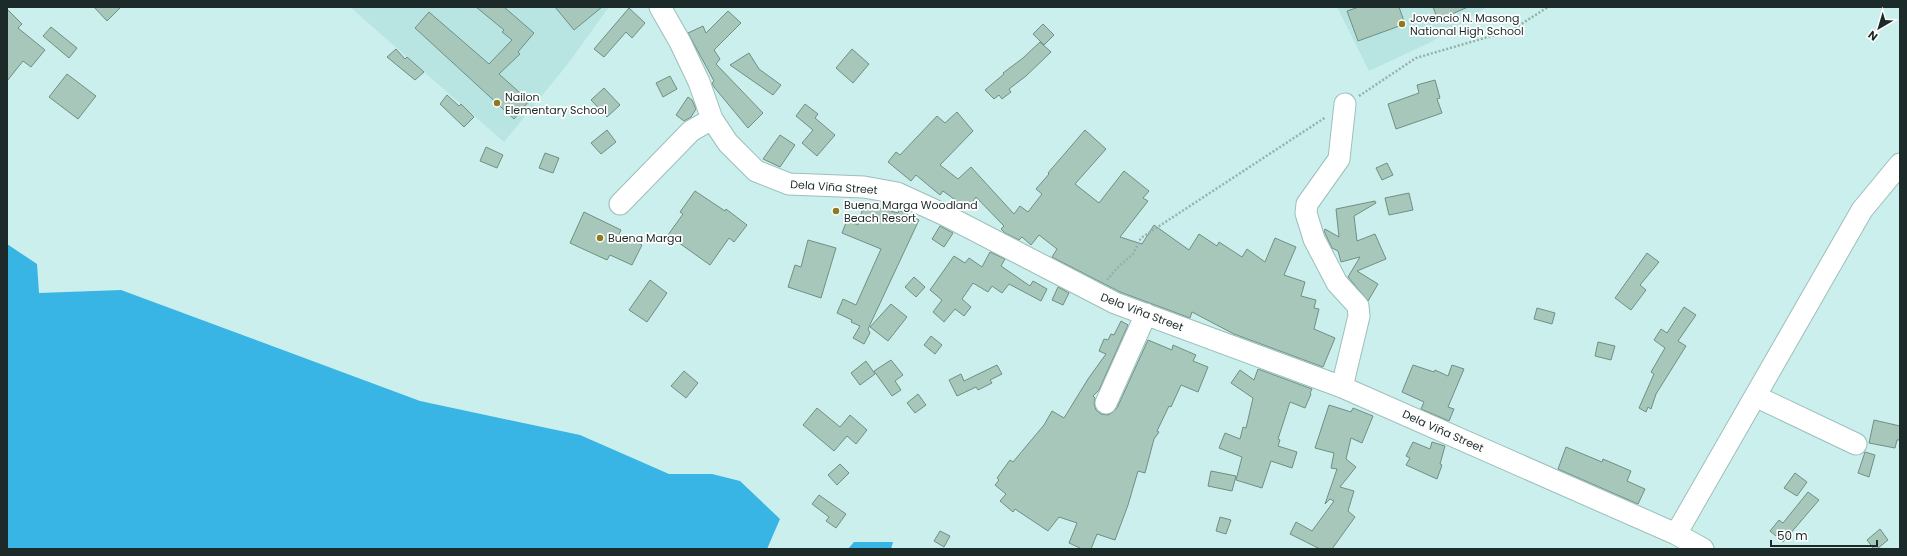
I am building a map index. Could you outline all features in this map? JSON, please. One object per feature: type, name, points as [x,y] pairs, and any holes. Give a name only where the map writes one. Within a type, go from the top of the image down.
[{"type":"street","name":"Dela Viña Street","points":[[660,7],[672,24],[699,82],[712,119],[728,143],[756,171],[789,184],[864,187],[897,193],[945,215],[1096,294],[1342,387],[1676,534],[1703,549]]},
{"type":"street","points":[[1342,387],[1359,316],[1358,306],[1337,283],[1314,239],[1306,213],[1307,204],[1339,159],[1345,104]]},
{"type":"street","points":[[620,204],[691,131],[712,119]]},
{"type":"street","points":[[1676,534],[1862,210],[1900,164]]},
{"type":"street","points":[[1106,403],[1146,314]]},
{"type":"street","points":[[1755,396],[1856,444]]},
{"type":"path","points":[[1096,294],[1117,268],[1133,254],[1142,238],[1416,58],[1512,30],[1548,7]]},
{"type":"shaded area","name":"Nailon Elementary School","points":[[350,7],[609,7],[567,65],[504,142]]},
{"type":"shaded area","name":"Jovencio N. Masong National High School","points":[[1337,7],[1487,7],[1431,42],[1369,71]]},
{"type":"water","points":[[7,244],[37,264],[39,293],[121,290],[420,401],[580,435],[669,474],[712,474],[740,481],[780,519],[767,549],[7,549]]},
{"type":"water","points":[[854,542],[893,542],[891,549],[848,549]]},
{"type":"building","points":[[94,7],[121,7],[107,21]]},
{"type":"building","points":[[476,7],[504,7],[534,33],[518,52],[520,54],[499,74],[529,101],[514,119],[415,28],[429,12],[489,64],[512,40],[502,32],[504,30]]},
{"type":"building","points":[[555,7],[602,7],[574,30]]},
{"type":"building","points":[[1359,7],[1399,7],[1405,24],[1358,41],[1347,11]]},
{"type":"building","points":[[1433,7],[1468,7],[1438,20]]},
{"type":"building","points":[[629,8],[645,23],[632,38],[626,32],[604,57],[594,49]]},
{"type":"building","points":[[7,9],[22,24],[18,28],[45,50],[31,67],[23,61],[7,81]]},
{"type":"building","points":[[728,11],[741,23],[714,50],[720,59],[716,64],[763,113],[748,128],[714,87],[712,83],[714,81],[688,33],[703,26],[706,33]]},
{"type":"building","points":[[1043,24],[1054,35],[1044,45],[1033,34]]},
{"type":"building","points":[[51,27],[77,48],[69,58],[43,36]]},
{"type":"building","points":[[1040,42],[1051,52],[1026,76],[1009,89],[1011,92],[1002,99],[999,95],[994,99],[985,90]]},
{"type":"building","points":[[396,49],[405,59],[407,57],[424,72],[415,80],[387,57]]},
{"type":"building","points":[[852,49],[869,64],[853,83],[836,68]]},
{"type":"building","points":[[749,53],[759,69],[781,85],[773,95],[730,65]]},
{"type":"building","points":[[67,74],[96,96],[78,119],[49,97]]},
{"type":"building","points":[[670,76],[677,89],[663,97],[656,83]]},
{"type":"building","points":[[1435,80],[1440,98],[1437,99],[1442,113],[1396,129],[1388,104],[1419,93],[1417,85]]},
{"type":"building","points":[[604,88],[620,105],[607,117],[591,100]]},
{"type":"building","points":[[447,95],[459,106],[461,104],[474,117],[464,127],[440,104]]},
{"type":"building","points":[[688,97],[692,100],[696,109],[691,117],[684,121],[676,115]]},
{"type":"building","points":[[805,104],[818,114],[815,118],[835,135],[817,156],[802,143],[813,130],[796,116]]},
{"type":"building","points":[[957,112],[973,131],[940,165],[958,179],[971,167],[1014,214],[1020,206],[1028,212],[1042,194],[1036,189],[1085,130],[1106,149],[1075,184],[1099,203],[1124,171],[1149,191],[1143,198],[1148,201],[1120,237],[1142,244],[1154,225],[1189,250],[1199,234],[1217,246],[1219,242],[1242,257],[1247,249],[1265,262],[1275,238],[1296,247],[1284,275],[1305,282],[1301,296],[1316,300],[1314,308],[1319,309],[1314,329],[1335,338],[1323,367],[1234,334],[1192,312],[1190,318],[1120,292],[1052,257],[1057,249],[1039,235],[1031,245],[1022,237],[1019,240],[1005,233],[1001,229],[1004,226],[976,197],[968,209],[943,191],[940,195],[916,175],[911,181],[888,162],[896,152],[900,155],[937,116],[945,123]]},
{"type":"building","points":[[607,130],[616,142],[601,154],[591,143]]},
{"type":"building","points":[[780,135],[795,145],[780,167],[763,159]]},
{"type":"building","points":[[486,147],[503,155],[497,168],[480,161]]},
{"type":"building","points":[[545,153],[559,158],[553,173],[539,168]]},
{"type":"building","points":[[1387,163],[1393,175],[1382,180],[1376,168]]},
{"type":"building","points":[[695,191],[725,211],[726,209],[747,225],[734,242],[729,238],[710,265],[668,235],[683,214],[680,212]]},
{"type":"building","points":[[1409,193],[1413,210],[1389,215],[1385,198]]},
{"type":"building","points":[[1375,201],[1376,203],[1354,216],[1357,241],[1375,234],[1386,259],[1357,271],[1378,284],[1368,301],[1348,277],[1360,257],[1341,262],[1338,251],[1332,248],[1324,231],[1325,229],[1339,237],[1336,209]]},
{"type":"building","points":[[864,204],[898,213],[899,210],[919,220],[868,329],[870,333],[864,344],[853,338],[860,326],[851,322],[852,320],[837,313],[843,299],[856,305],[881,249],[842,233],[847,220],[858,225]]},
{"type":"building","name":"Buena Marga","points":[[584,212],[621,230],[619,234],[642,245],[632,265],[610,255],[607,260],[570,243]]},
{"type":"building","points":[[940,226],[953,233],[944,247],[932,239]]},
{"type":"building","points":[[808,240],[836,248],[821,298],[788,287],[795,265],[801,267]]},
{"type":"building","points":[[990,252],[1005,259],[1001,266],[1030,286],[1033,281],[1047,289],[1041,301],[1009,284],[1002,293],[992,286],[988,292],[973,283],[962,299],[971,307],[964,316],[955,309],[944,322],[933,312],[942,300],[930,290],[954,256],[965,263],[969,258],[982,267]]},
{"type":"building","points":[[1647,253],[1659,262],[1640,285],[1646,290],[1631,310],[1615,298]]},
{"type":"building","points":[[914,277],[925,287],[916,297],[905,287]]},
{"type":"building","points":[[650,280],[667,293],[647,322],[629,310]]},
{"type":"building","points":[[1058,287],[1069,293],[1063,305],[1052,300]]},
{"type":"building","points":[[891,304],[907,317],[888,341],[870,327]]},
{"type":"building","points":[[1684,307],[1696,315],[1678,341],[1686,346],[1656,394],[1651,409],[1648,407],[1646,412],[1639,408],[1654,374],[1651,372],[1665,348],[1654,340],[1661,329],[1667,333]]},
{"type":"building","points":[[1537,308],[1555,313],[1552,324],[1534,319]]},
{"type":"building","points":[[1121,321],[1128,325],[1099,390],[1093,396],[1095,398],[1094,404],[1096,410],[1101,414],[1108,415],[1117,408],[1148,340],[1172,350],[1173,345],[1196,355],[1193,361],[1208,367],[1198,392],[1181,385],[1171,407],[1169,406],[1157,431],[1159,432],[1154,439],[1145,473],[1138,471],[1128,505],[1115,540],[1097,534],[1091,549],[1082,549],[1069,543],[1077,523],[1059,517],[1048,531],[1015,509],[1013,512],[1000,501],[1006,494],[995,485],[999,480],[997,478],[1010,460],[1013,462],[1044,425],[1052,411],[1064,418],[1088,379],[1106,354],[1099,351],[1104,339],[1108,340],[1111,334],[1114,335]]},
{"type":"building","points":[[931,336],[942,345],[935,354],[924,345]]},
{"type":"building","points":[[1598,342],[1615,346],[1611,360],[1595,356]]},
{"type":"building","points":[[891,360],[903,375],[895,381],[901,390],[892,396],[874,371]]},
{"type":"building","points":[[866,361],[875,374],[860,385],[851,373]]},
{"type":"building","points":[[997,365],[1002,374],[990,380],[992,383],[978,390],[976,387],[957,396],[949,380],[961,374],[964,381]]},
{"type":"building","points":[[1413,365],[1434,372],[1435,370],[1448,376],[1452,365],[1464,369],[1448,407],[1454,409],[1449,421],[1421,409],[1424,402],[1402,392]]},
{"type":"building","points":[[1258,369],[1312,389],[1305,408],[1290,402],[1278,439],[1280,440],[1278,446],[1297,452],[1292,468],[1271,461],[1262,488],[1236,480],[1242,457],[1219,448],[1225,433],[1240,439],[1243,427],[1246,428],[1253,398],[1231,383],[1240,370],[1254,380]]},
{"type":"building","points":[[684,371],[698,383],[686,398],[671,386]]},
{"type":"building","points":[[918,394],[926,405],[915,413],[907,403]]},
{"type":"building","points":[[1329,405],[1351,412],[1353,408],[1373,416],[1362,443],[1351,438],[1346,459],[1356,467],[1340,487],[1354,491],[1348,511],[1355,517],[1332,549],[1320,549],[1290,534],[1296,522],[1312,531],[1334,501],[1330,499],[1325,504],[1337,469],[1331,468],[1334,453],[1315,448]]},
{"type":"building","points":[[817,408],[840,427],[850,415],[867,430],[856,444],[847,436],[834,451],[803,425]]},
{"type":"building","points":[[1874,420],[1900,426],[1900,440],[1897,440],[1895,448],[1869,443]]},
{"type":"building","points":[[1413,442],[1430,449],[1432,442],[1445,446],[1440,464],[1442,465],[1437,479],[1406,465],[1410,458],[1406,456]]},
{"type":"building","points":[[1566,447],[1602,462],[1603,459],[1631,471],[1627,481],[1645,489],[1638,504],[1558,469]]},
{"type":"building","points":[[1865,452],[1875,455],[1869,477],[1858,473]]},
{"type":"building","points":[[840,464],[849,473],[837,485],[828,475]]},
{"type":"building","points":[[1211,471],[1236,476],[1232,491],[1208,486]]},
{"type":"building","points":[[1795,473],[1807,482],[1797,496],[1784,488]]},
{"type":"building","points":[[1808,492],[1819,500],[1783,542],[1770,531],[1779,520],[1783,523]]},
{"type":"building","points":[[819,495],[846,514],[836,528],[826,521],[829,517],[812,504]]},
{"type":"building","points":[[1220,517],[1231,520],[1226,534],[1216,531]]},
{"type":"building","points":[[1880,529],[1888,540],[1877,549],[1874,549],[1867,540]]},
{"type":"building","points":[[940,531],[950,536],[944,547],[934,541]]},
{"type":"place","name":"Jovencio N. Masong National High School","points":[[1402,24]]},
{"type":"place","name":"Nailon Elementary School","points":[[497,103]]},
{"type":"place","name":"Buena Marga Woodland Beach Resort","points":[[836,211]]},
{"type":"place","name":"Buena Marga","points":[[600,238]]}]
